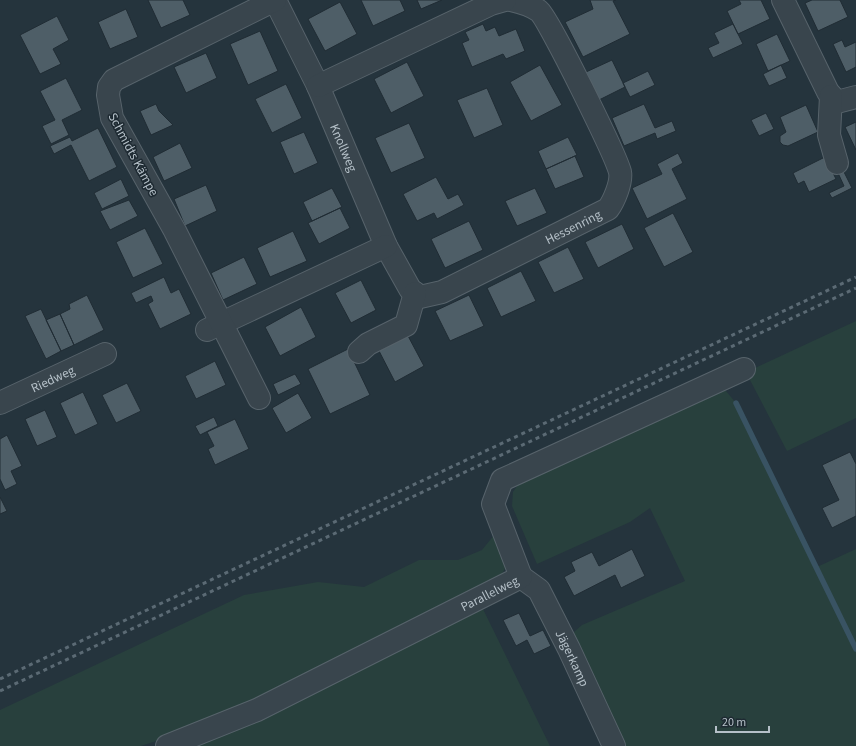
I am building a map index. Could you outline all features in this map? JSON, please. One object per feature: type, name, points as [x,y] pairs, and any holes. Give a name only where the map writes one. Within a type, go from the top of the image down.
[{"type":"street","name":"Knollweg","points":[[275,0],[318,86],[386,246],[401,276],[418,295]]},
{"type":"street","name":"Schmidts Kämpe","points":[[259,398],[214,326],[175,231],[112,118],[108,95],[109,87],[114,80],[275,0]]},
{"type":"street","points":[[318,86],[491,4],[505,0]]},
{"type":"street","name":"Hessenring","points":[[418,295],[442,292],[608,209],[615,199],[620,174],[554,35],[540,12],[522,3],[511,0]]},
{"type":"street","points":[[783,0],[831,96],[837,102],[856,97]]},
{"type":"street","points":[[831,96],[829,135],[837,163]]},
{"type":"street","points":[[214,326],[386,246]]},
{"type":"street","points":[[359,352],[368,344],[406,326],[418,295]]},
{"type":"street","name":"Riedweg","points":[[0,403],[105,354]]},
{"type":"street","name":"Parallelweg","points":[[167,746],[257,710],[521,577],[493,504],[502,480],[744,369]]},
{"type":"street","name":"Jägerkamp","points":[[521,577],[539,590],[569,649],[614,746]]},
{"type":"green space","points":[[856,321],[856,418],[787,451],[750,380],[753,369]]},
{"type":"green space","points":[[714,391],[726,391],[736,403],[817,567],[856,549],[856,746],[624,746],[573,633],[582,625],[685,581],[650,508],[630,522],[537,564],[512,506],[513,492],[522,479]]},
{"type":"green space","points":[[495,534],[506,557],[503,573],[498,579],[217,721],[141,746],[0,746],[0,710],[244,595],[318,582],[364,587],[419,560],[458,560],[482,550]]},
{"type":"green space","points":[[481,605],[550,746],[196,746]]},
{"type":"building","points":[[148,0],[183,0],[190,15],[161,28]]},
{"type":"building","points":[[361,0],[400,0],[405,11],[373,26]]},
{"type":"building","points":[[417,0],[442,0],[421,9]]},
{"type":"building","points":[[590,0],[616,0],[613,1],[630,34],[583,57],[565,22],[593,9]]},
{"type":"building","points":[[739,0],[761,0],[770,19],[738,34],[727,11],[741,4]]},
{"type":"building","points":[[812,0],[840,0],[848,17],[818,31],[805,3]]},
{"type":"building","points":[[340,2],[357,34],[325,51],[308,19]]},
{"type":"building","points":[[126,9],[138,37],[110,49],[98,22]]},
{"type":"building","points":[[57,16],[69,40],[53,49],[61,64],[40,74],[20,35]]},
{"type":"building","points":[[483,24],[486,31],[495,27],[499,36],[516,29],[525,51],[506,59],[503,54],[472,67],[462,43],[469,40],[465,32]]},
{"type":"building","points":[[733,24],[743,44],[713,58],[708,48],[719,43],[714,33]]},
{"type":"building","points":[[260,31],[278,71],[248,85],[230,44]]},
{"type":"building","points":[[777,34],[790,61],[768,71],[756,44]]},
{"type":"building","points":[[842,40],[845,47],[856,42],[856,67],[846,72],[833,44]]},
{"type":"building","points":[[206,53],[217,78],[186,93],[174,67]]},
{"type":"building","points":[[612,60],[625,87],[599,100],[586,72]]},
{"type":"building","points":[[407,62],[424,96],[391,113],[374,79]]},
{"type":"building","points":[[540,65],[562,105],[531,121],[510,82]]},
{"type":"building","points":[[781,65],[787,78],[769,86],[763,74]]},
{"type":"building","points":[[648,71],[655,85],[630,97],[623,83]]},
{"type":"building","points":[[66,78],[82,110],[62,120],[69,135],[51,144],[42,126],[55,120],[40,91]]},
{"type":"building","points":[[286,84],[302,118],[272,133],[255,99]]},
{"type":"building","points":[[487,88],[503,125],[474,138],[457,100]]},
{"type":"building","points":[[156,104],[159,111],[173,125],[151,135],[140,111]]},
{"type":"building","points":[[644,104],[655,128],[672,121],[676,131],[657,139],[655,133],[624,146],[612,118]]},
{"type":"building","points":[[806,105],[818,132],[788,146],[783,145],[780,142],[780,136],[786,132],[780,117]]},
{"type":"building","points":[[766,113],[774,129],[759,136],[751,120]]},
{"type":"building","points":[[856,122],[856,150],[845,127]]},
{"type":"building","points":[[409,123],[425,158],[391,173],[375,138]]},
{"type":"building","points":[[98,128],[117,167],[89,181],[71,145],[54,154],[50,146],[70,137],[72,141]]},
{"type":"building","points":[[304,132],[318,163],[294,174],[280,142]]},
{"type":"building","points":[[568,137],[577,155],[546,169],[538,151]]},
{"type":"building","points":[[180,143],[192,168],[164,181],[153,157]]},
{"type":"building","points":[[678,153],[683,163],[672,169],[687,199],[647,219],[632,188],[662,174],[657,164]]},
{"type":"building","points":[[575,156],[584,177],[555,189],[546,169]]},
{"type":"building","points":[[825,157],[836,179],[809,192],[804,181],[798,184],[793,173]]},
{"type":"building","points":[[843,170],[852,188],[832,198],[829,193],[844,186],[838,173]]},
{"type":"building","points":[[436,177],[448,199],[458,194],[464,205],[437,219],[434,213],[417,221],[403,194]]},
{"type":"building","points":[[121,179],[129,196],[102,209],[94,193]]},
{"type":"building","points":[[206,185],[217,211],[185,226],[174,199]]},
{"type":"building","points":[[332,188],[342,207],[312,221],[303,202]]},
{"type":"building","points":[[535,188],[547,213],[517,226],[505,201]]},
{"type":"building","points":[[129,200],[138,216],[110,230],[100,211]]},
{"type":"building","points":[[340,208],[350,228],[319,244],[308,223]]},
{"type":"building","points":[[673,213],[693,252],[664,267],[644,228]]},
{"type":"building","points":[[469,221],[483,250],[445,268],[431,239]]},
{"type":"building","points":[[622,224],[634,249],[598,268],[585,242]]},
{"type":"building","points":[[145,228],[163,264],[133,278],[116,242]]},
{"type":"building","points":[[293,231],[307,261],[270,277],[257,248]]},
{"type":"building","points":[[568,247],[584,279],[554,293],[538,262]]},
{"type":"building","points":[[244,257],[257,284],[223,300],[211,273]]},
{"type":"building","points":[[521,271],[536,301],[501,317],[487,288]]},
{"type":"building","points":[[164,277],[171,293],[179,289],[191,314],[160,329],[148,304],[153,301],[151,296],[136,303],[131,293]]},
{"type":"building","points":[[361,280],[376,310],[351,323],[335,293]]},
{"type":"building","points":[[87,295],[104,330],[74,345],[60,314],[70,309],[69,304]]},
{"type":"building","points":[[469,295],[484,326],[450,341],[435,311]]},
{"type":"building","points":[[301,307],[316,337],[280,356],[265,327]]},
{"type":"building","points":[[41,309],[61,351],[46,359],[25,316]]},
{"type":"building","points":[[60,314],[74,345],[61,351],[46,320]]},
{"type":"building","points":[[407,334],[424,366],[395,382],[378,349]]},
{"type":"building","points":[[348,349],[370,395],[330,414],[308,369]]},
{"type":"building","points":[[215,361],[226,385],[196,399],[185,376]]},
{"type":"building","points":[[295,374],[301,384],[278,395],[273,384]]},
{"type":"building","points":[[127,383],[141,411],[116,423],[102,395]]},
{"type":"building","points":[[83,392],[98,424],[75,435],[60,403]]},
{"type":"building","points":[[298,393],[312,418],[286,433],[272,408]]},
{"type":"building","points":[[45,410],[57,437],[37,446],[25,419]]},
{"type":"building","points":[[214,417],[218,426],[200,435],[195,426]]},
{"type":"building","points":[[235,419],[249,449],[215,465],[208,449],[214,446],[207,432]]},
{"type":"building","points":[[7,435],[22,466],[11,471],[17,484],[5,490],[0,479],[0,439]]},
{"type":"building","points":[[850,452],[856,464],[856,516],[832,528],[822,508],[839,500],[822,465]]},
{"type":"building","points":[[0,497],[7,511],[0,514]]},
{"type":"building","points":[[632,549],[645,576],[621,588],[615,575],[574,596],[564,577],[575,571],[571,562],[592,552],[599,566]]},
{"type":"building","points":[[519,613],[530,636],[543,630],[551,646],[534,654],[527,640],[516,646],[503,620]]},
{"type":"waterway","points":[[736,403],[856,649]]},
{"type":"railway","points":[[0,679],[856,277]]},
{"type":"railway","points":[[0,691],[856,288]]}]
